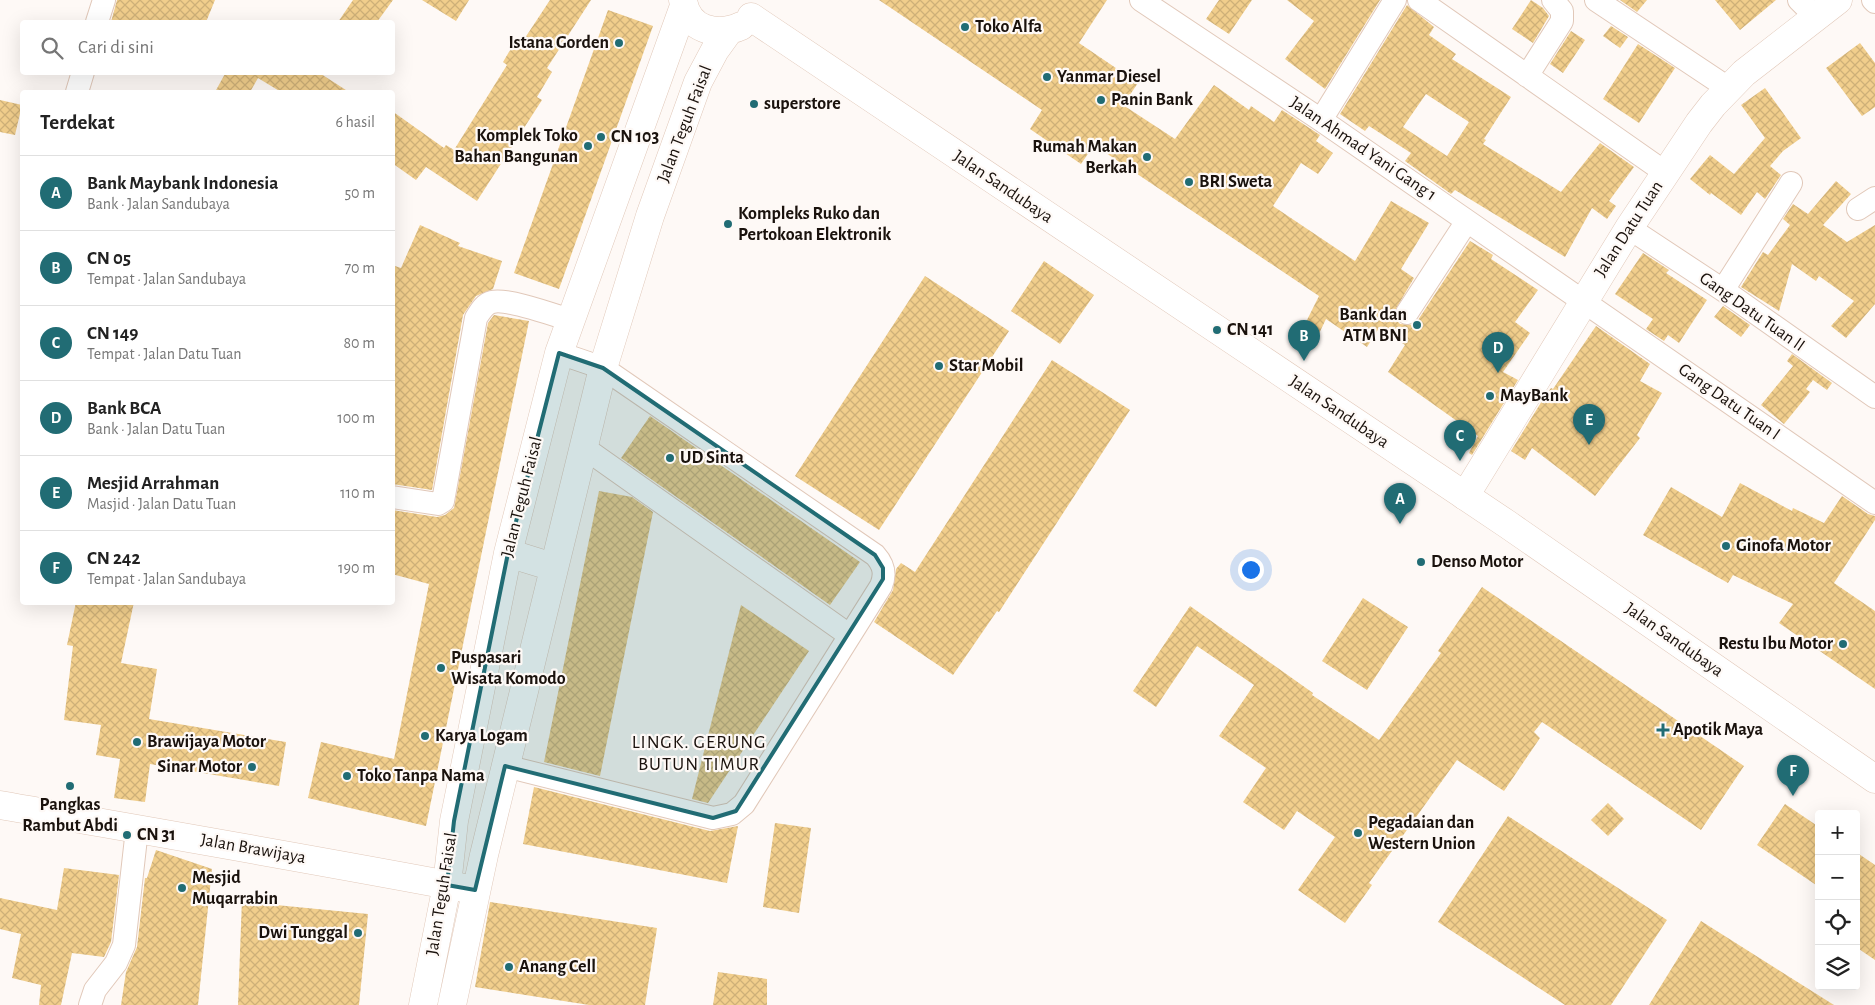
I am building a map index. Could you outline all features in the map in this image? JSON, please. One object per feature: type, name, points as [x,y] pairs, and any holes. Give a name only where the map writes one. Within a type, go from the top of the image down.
[{"type":"main road","name":"Jalan Datu Tuan","points":[[1465,496],[1583,301],[1699,123],[1728,88],[1755,64],[1808,9],[1838,0]]},
{"type":"main road","points":[[683,3],[691,20],[704,29],[728,32],[741,26],[754,8]]},
{"type":"main road","name":"Jalan Teguh Faisal","points":[[423,1005],[447,885],[454,821],[508,553],[558,353],[683,3]]},
{"type":"main road","name":"Jalan Sandubaya","points":[[754,8],[1875,779]]},
{"type":"main road","name":"Jalan Teguh Faisal","points":[[452,1005],[475,890],[603,368],[650,216],[698,82],[715,50],[728,32]]},
{"type":"main road","points":[[508,553],[553,568]]},
{"type":"main road","name":"Jalan Brawijaya","points":[[0,805],[231,844],[475,890]]},
{"type":"street","points":[[99,20],[104,0]]},
{"type":"street","name":"Jalan Ahmad Yani Gang 1","points":[[1141,0],[1321,120],[1583,301]]},
{"type":"street","points":[[1321,120],[1395,0]]},
{"type":"street","points":[[1418,0],[1666,173]]},
{"type":"street","points":[[1527,76],[1562,21],[1562,11],[1553,0]]},
{"type":"street","points":[[1596,0],[1728,88]]},
{"type":"street","points":[[78,90],[82,75]]},
{"type":"street","points":[[1723,290],[1791,183]]},
{"type":"street","points":[[1407,313],[1467,221]]},
{"type":"street","name":"Gang Datu Tuan II","points":[[1629,228],[1723,290],[1875,397]]},
{"type":"street","name":"Gang Datu Tuan I","points":[[1583,301],[1875,503]]},
{"type":"street","points":[[395,497],[442,503],[476,318],[483,307],[492,302],[507,302],[570,320]]},
{"type":"street","points":[[505,766],[708,817],[727,816],[744,804],[882,582],[884,572],[878,558],[603,368],[558,353]]},
{"type":"street","points":[[584,446],[848,635]]},
{"type":"street","points":[[90,1005],[96,990],[116,963],[124,945],[137,829]]},
{"type":"highlighted area","points":[[559,353],[603,368],[875,555],[883,568],[883,579],[736,811],[713,818],[505,766],[475,890],[447,885],[454,821],[508,553]]},
{"type":"building","points":[[117,0],[215,0],[207,20],[112,20]]},
{"type":"building","points":[[353,0],[393,0],[378,20],[339,20]]},
{"type":"building","points":[[422,0],[469,0],[456,21]]},
{"type":"building","points":[[550,0],[591,0],[547,68],[552,72],[537,97],[542,100],[477,201],[426,167],[416,180],[395,165],[395,113],[444,148],[446,145],[454,150],[507,65],[503,62],[512,47],[517,50]]},
{"type":"building","points":[[879,0],[1107,0],[1079,43],[1138,83],[1123,105],[1175,139],[1214,85],[1249,110],[1251,106],[1274,122],[1282,110],[1320,135],[1316,141],[1333,153],[1318,174],[1301,163],[1273,206],[1355,261],[1391,201],[1429,223],[1401,269],[1414,278],[1394,312],[1400,324],[1412,325],[1418,320],[1470,241],[1493,255],[1491,259],[1538,290],[1515,322],[1530,333],[1503,372],[1518,380],[1472,455],[1469,453],[1478,436],[1388,372],[1405,345],[1379,328],[1367,347],[1326,319],[1314,344],[1299,336],[1319,296],[1094,145],[1081,164],[1030,129],[1042,110]]},
{"type":"building","points":[[1219,0],[1252,0],[1229,34],[1206,19]]},
{"type":"building","points":[[1287,0],[1380,0],[1325,89],[1285,59],[1314,21]]},
{"type":"building","points":[[1531,0],[1543,8],[1549,16],[1533,43],[1512,29]]},
{"type":"building","points":[[1620,0],[1647,0],[1637,12]]},
{"type":"building","points":[[1715,0],[1776,0],[1740,30]]},
{"type":"building","points":[[1407,5],[1434,27],[1429,35],[1456,54],[1452,59],[1511,97],[1484,139],[1486,140],[1483,144],[1561,192],[1600,143],[1634,167],[1609,201],[1616,206],[1607,219],[1592,208],[1565,257],[1455,190],[1451,194],[1405,161],[1411,153],[1369,126],[1365,131],[1340,114]],"holes":[[[1426,94],[1469,122],[1447,156],[1403,127]]]},
{"type":"building","points":[[608,10],[653,26],[559,289],[514,273]]},
{"type":"building","points":[[1611,26],[1628,37],[1620,48],[1603,36]]},
{"type":"building","points":[[1571,31],[1585,40],[1563,73],[1550,64]]},
{"type":"building","points":[[1860,43],[1875,63],[1875,107],[1862,116],[1826,68]]},
{"type":"building","points":[[1638,44],[1675,68],[1639,123],[1603,99]]},
{"type":"building","points":[[224,75],[323,75],[346,90],[278,90],[258,78],[251,90],[216,90]]},
{"type":"building","points":[[1765,88],[1801,138],[1783,151],[1770,166],[1781,175],[1765,199],[1757,192],[1741,215],[1711,193],[1710,195],[1690,179],[1710,155],[1734,174],[1765,138],[1741,105]]},
{"type":"building","points":[[0,100],[20,105],[15,135],[0,132]]},
{"type":"building","points":[[1836,181],[1851,194],[1823,225],[1847,242],[1875,225],[1875,304],[1846,338],[1831,326],[1854,301],[1819,276],[1816,281],[1792,264],[1779,311],[1741,287],[1763,252],[1768,255],[1790,225],[1783,219],[1793,204],[1808,214]]},
{"type":"building","points":[[420,225],[460,243],[458,246],[502,261],[493,289],[476,296],[463,315],[432,490],[395,484],[395,266],[401,268]]},
{"type":"building","points":[[1643,253],[1669,270],[1666,273],[1707,300],[1679,343],[1668,335],[1664,341],[1646,329],[1653,319],[1615,294]]},
{"type":"building","points":[[1044,261],[1094,295],[1060,344],[1011,311]]},
{"type":"building","points":[[925,276],[1009,331],[879,530],[795,476]]},
{"type":"building","points":[[1723,306],[1750,325],[1741,337],[1714,317]]},
{"type":"building","points":[[494,315],[529,321],[426,826],[308,798],[321,742],[394,759],[429,584],[395,575],[395,510],[437,517],[445,515],[454,508],[488,323]]},
{"type":"building","points":[[1596,326],[1650,364],[1640,381],[1662,393],[1637,435],[1640,438],[1595,496],[1532,448],[1525,460],[1511,451],[1545,396],[1551,388],[1553,389]]},
{"type":"building","points":[[1792,354],[1832,383],[1827,390],[1813,380],[1806,389],[1810,392],[1784,424],[1761,405],[1793,366],[1787,361]]},
{"type":"building","points":[[1052,360],[1130,410],[999,612],[997,611],[953,675],[874,622],[893,590],[896,569],[901,563],[915,572]]},
{"type":"building","points":[[650,416],[860,562],[830,605],[621,458]]},
{"type":"building","points":[[1740,483],[1792,511],[1793,508],[1824,523],[1842,496],[1868,514],[1875,516],[1875,520],[1834,583],[1875,611],[1875,689],[1779,623],[1793,604],[1733,575],[1728,583],[1643,535],[1671,487],[1722,517]]},
{"type":"building","points":[[599,491],[632,497],[653,512],[600,776],[544,762]]},
{"type":"building","points":[[1482,587],[1744,766],[1701,830],[1542,722],[1534,732],[1540,738],[1504,791],[1457,760],[1369,883],[1372,885],[1345,923],[1298,890],[1335,837],[1297,811],[1284,830],[1243,802],[1266,768],[1219,736],[1254,685],[1197,646],[1156,707],[1133,691],[1190,606],[1313,693],[1312,695],[1379,740],[1441,653],[1438,651]]},
{"type":"building","points":[[1363,598],[1408,627],[1367,690],[1322,661]]},
{"type":"building","points":[[75,605],[133,605],[121,663],[157,669],[149,719],[286,742],[279,786],[150,764],[145,802],[114,798],[120,759],[96,755],[101,725],[64,720],[73,646],[67,645]]},
{"type":"building","points":[[741,605],[809,651],[708,803],[692,799]]},
{"type":"building","points":[[534,787],[710,831],[738,826],[727,883],[523,844]]},
{"type":"building","points":[[1608,803],[1624,819],[1608,836],[1591,820]]},
{"type":"building","points":[[1785,804],[1815,824],[1815,884],[1757,845]]},
{"type":"building","points":[[1508,816],[1667,920],[1611,1005],[1565,1005],[1438,922]]},
{"type":"building","points":[[775,823],[811,828],[799,913],[763,907]]},
{"type":"building","points":[[156,850],[212,869],[198,1005],[121,1005],[126,972],[137,947],[145,878],[147,878]]},
{"type":"building","points":[[1860,855],[1875,865],[1875,960],[1860,950]]},
{"type":"building","points":[[64,868],[119,875],[111,942],[104,957],[72,953],[61,1005],[39,1005],[41,985],[12,978],[21,934],[0,929],[0,898],[57,910]]},
{"type":"building","points":[[242,899],[267,900],[266,904],[368,914],[359,1005],[238,1005]]},
{"type":"building","points":[[490,902],[657,928],[645,1005],[589,1005],[475,987]]},
{"type":"building","points":[[1701,921],[1834,1005],[1649,1005]]},
{"type":"building","points":[[718,972],[767,979],[767,1005],[713,1005]]},
{"type":"place","name":"Toko Alfa","points":[[965,27]]},
{"type":"place","name":"Istana Gorden","points":[[619,43]]},
{"type":"place","name":"Yanmar Diesel","points":[[1047,77]]},
{"type":"place","name":"Panin Bank","points":[[1101,100]]},
{"type":"place","name":"superstore","points":[[754,104]]},
{"type":"place","name":"CN 103","points":[[601,137]]},
{"type":"place","name":"Komplek Toko Bahan Bangunan","points":[[588,146]]},
{"type":"place","name":"Rumah Makan Berkah","points":[[1147,157]]},
{"type":"place","name":"BRI Sweta","points":[[1189,182]]},
{"type":"place","name":"Kompleks Ruko dan Pertokoan Elektronik","points":[[728,224]]},
{"type":"place","name":"Bank dan ATM BNI","points":[[1417,325]]},
{"type":"place","name":"CN 141","points":[[1217,330]]},
{"type":"place","name":"CN 05","points":[[1304,361]]},
{"type":"place","name":"Star Mobil","points":[[939,366]]},
{"type":"place","name":"Bank BCA","points":[[1498,373]]},
{"type":"place","name":"MayBank","points":[[1490,396]]},
{"type":"place","name":"Mesjid Arrahman","points":[[1589,445]]},
{"type":"place","name":"UD Sinta","points":[[670,458]]},
{"type":"place","name":"CN 149","points":[[1460,461]]},
{"type":"place","name":"Bank Maybank Indonesia","points":[[1400,524]]},
{"type":"place","name":"Ginofa Motor","points":[[1726,546]]},
{"type":"place","name":"Denso Motor","points":[[1421,562]]},
{"type":"place","name":"Restu Ibu Motor","points":[[1843,644]]},
{"type":"place","name":"Puspasari Wisata Komodo","points":[[441,668]]},
{"type":"place","name":"Apotik Maya","points":[[1663,730]]},
{"type":"place","name":"Karya Logam","points":[[425,736]]},
{"type":"place","name":"Brawijaya Motor","points":[[137,742]]},
{"type":"place","name":"Sinar Motor","points":[[252,767]]},
{"type":"place","name":"Toko Tanpa Nama","points":[[347,776]]},
{"type":"place","name":"Pangkas Rambut Abdi","points":[[70,786]]},
{"type":"place","name":"CN 242","points":[[1793,796]]},
{"type":"place","name":"Pegadaian dan Western Union","points":[[1358,833]]},
{"type":"place","name":"CN 31","points":[[127,835]]},
{"type":"place","name":"Mesjid Muqarrabin","points":[[182,888]]},
{"type":"place","name":"Dwi Tunggal","points":[[358,933]]},
{"type":"place","name":"Anang Cell","points":[[509,967]]},
{"type":"district","name":"LINGK. GERUNG BUTUN TIMUR","points":[[699,753]]}]
